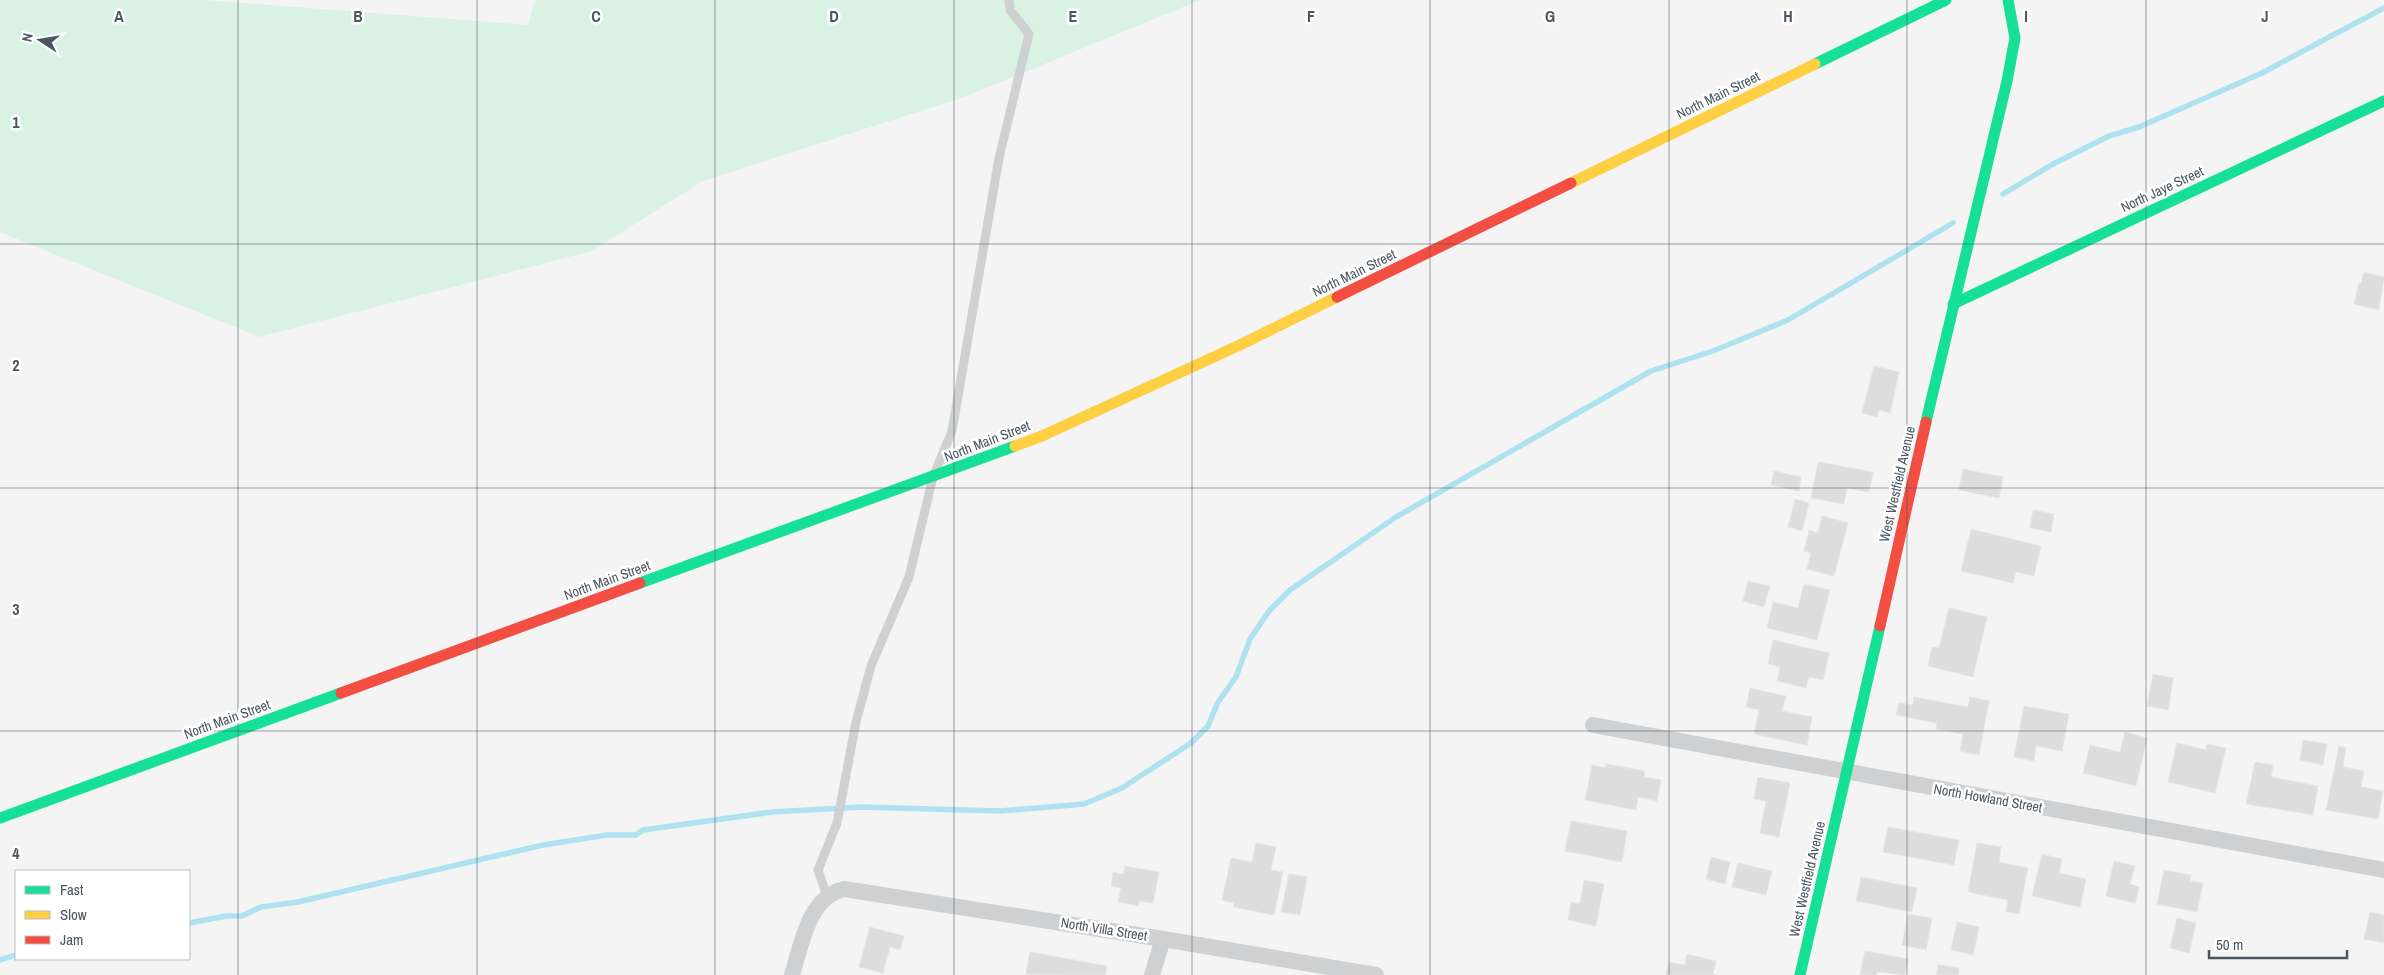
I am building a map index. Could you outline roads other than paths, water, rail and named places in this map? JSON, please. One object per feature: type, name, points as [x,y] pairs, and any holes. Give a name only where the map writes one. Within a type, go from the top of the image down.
[{"type":"main road","name":"North Main Street","points":[[0,818],[1042,436],[1242,344],[1946,0]]},
{"type":"main road","name":"West Westfield Avenue","points":[[1800,975],[2012,54],[2014,24],[2008,0]]},
{"type":"main road","name":"North Jaye Street","points":[[1953,304],[2384,101]]},
{"type":"street","name":"North Howland Street","points":[[1593,725],[2384,870]]},
{"type":"street","name":"North Villa Street","points":[[829,894],[844,889],[860,890],[1163,938],[1376,975]]},
{"type":"street","points":[[792,975],[812,914],[829,894]]},
{"type":"street","points":[[1152,975],[1163,938]]},
{"type":"lane","points":[[829,894],[818,870],[837,823],[856,722],[871,666],[909,577],[933,477],[952,431],[999,158],[1029,34],[1010,10],[1009,0]]},
{"type":"waterway","points":[[2003,194],[2053,164],[2109,136],[2139,127],[2262,73],[2384,8]]},
{"type":"waterway","points":[[190,923],[226,916],[242,916],[261,907],[298,902],[543,845],[607,835],[636,835],[643,830],[772,812],[861,807],[1000,811],[1084,804],[1122,788],[1191,743],[1208,726],[1218,702],[1236,677],[1250,639],[1269,611],[1290,590],[1396,517],[1651,371],[1713,351],[1788,320],[1953,223]]},
{"type":"waterway","points":[[0,960],[15,955]]}]
